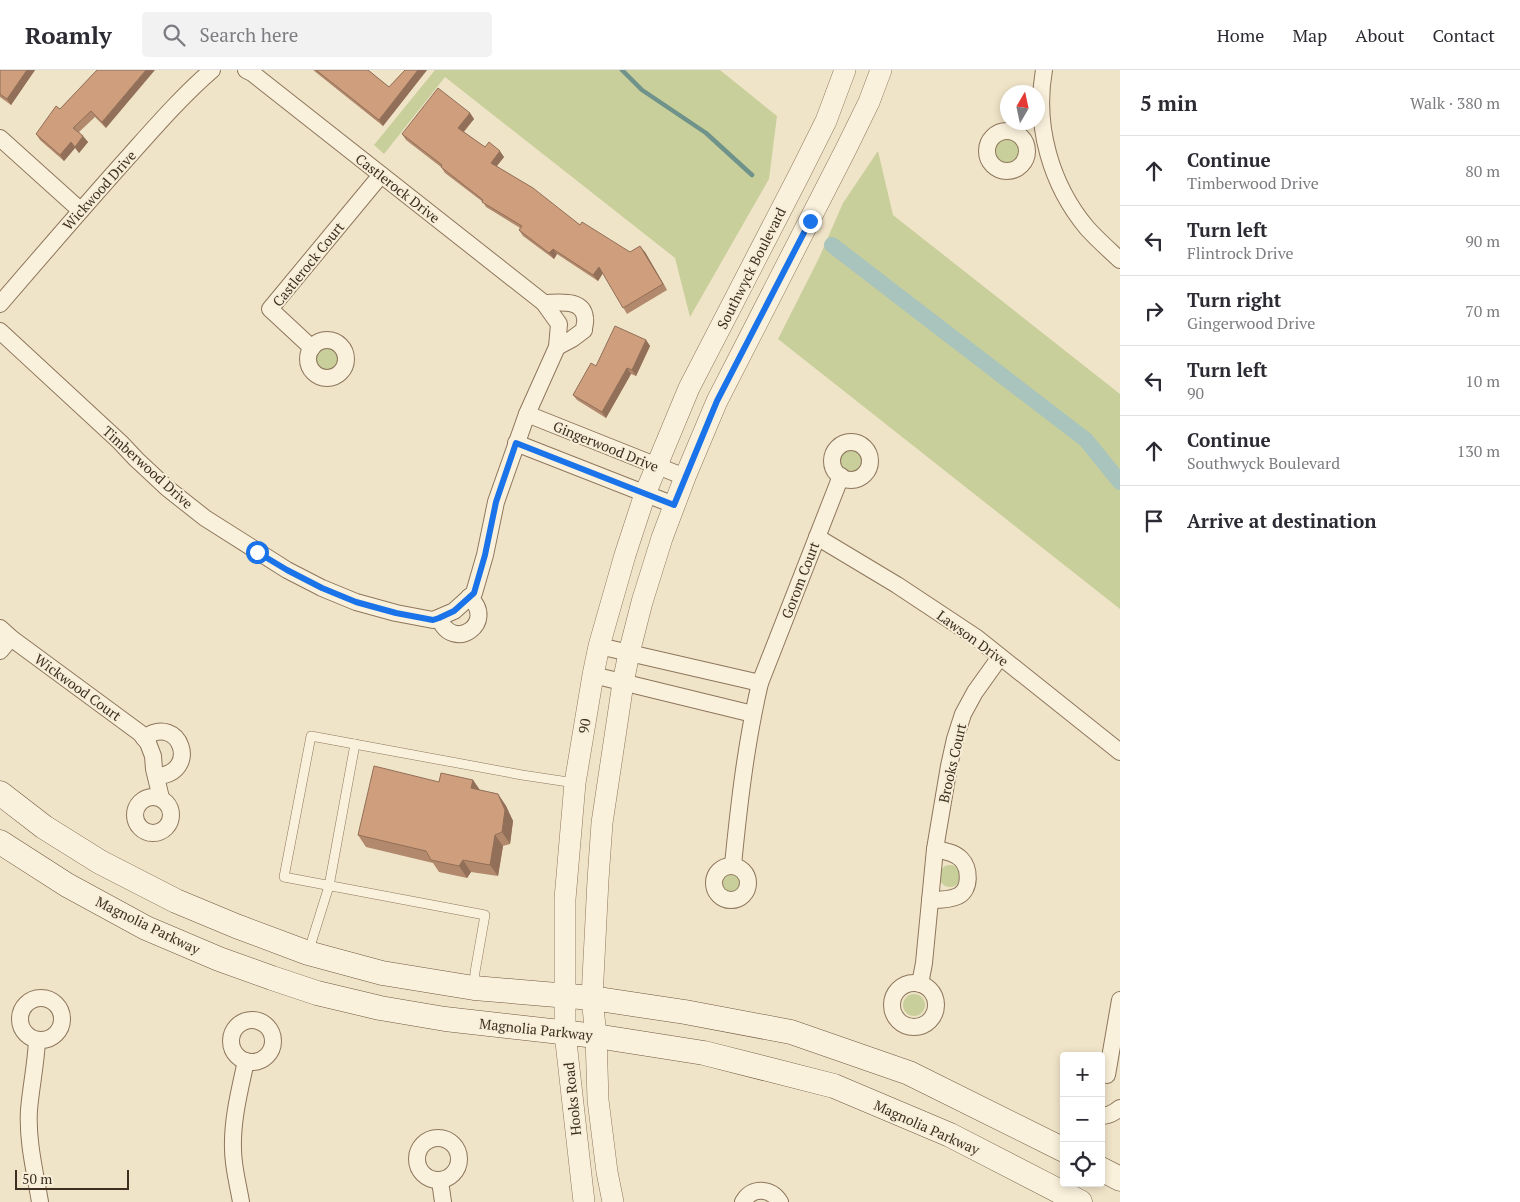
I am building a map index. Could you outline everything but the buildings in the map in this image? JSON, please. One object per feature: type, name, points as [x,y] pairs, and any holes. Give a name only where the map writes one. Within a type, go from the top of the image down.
[{"type":"main road","points":[[0,793],[44,827],[100,862],[176,901],[308,953],[382,973],[474,988],[592,998],[685,1012],[791,1032],[909,1073],[1060,1148]]},
{"type":"main road","name":"Magnolia Parkway","points":[[0,842],[67,885],[146,928],[220,959],[272,978],[318,993],[380,1008],[445,1019],[596,1036],[704,1053],[834,1086],[950,1135],[1080,1202]]},
{"type":"main road","points":[[1105,1171],[1120,1178]]},
{"type":"street","name":"Southwyck Boulevard","points":[[656,466],[689,388],[826,121],[845,70]]},
{"type":"street","points":[[592,998],[602,823],[623,683],[645,593],[674,505],[717,401],[846,150],[869,102],[881,70]]},
{"type":"street","points":[[1044,70],[1042,108],[1044,138],[1053,171],[1068,200],[1087,228],[1120,260]]},
{"type":"street","name":"Castlerock Drive","points":[[250,71],[544,303],[559,324],[556,348]]},
{"type":"street","name":"Wickwood Drive","points":[[0,304],[80,210],[206,73]]},
{"type":"street","points":[[0,138],[80,210]]},
{"type":"street","points":[[1026,145],[1044,138]]},
{"type":"street","name":"Castlerock Court","points":[[312,348],[270,309],[381,176]]},
{"type":"street","points":[[439,618],[447,631],[455,634],[463,634],[470,631],[476,625],[479,618],[479,610],[469,597],[474,593],[485,555],[496,502],[516,443],[556,348],[584,330],[585,318],[581,308],[571,302],[544,303]]},
{"type":"street","name":"Timberwood Drive","points":[[0,331],[167,488],[205,518],[287,570],[322,588],[356,602],[396,613],[433,620],[454,611],[469,597]]},
{"type":"street","points":[[689,388],[717,401]]},
{"type":"street","name":"Gingerwood Drive","points":[[528,414],[685,477]]},
{"type":"street","points":[[516,443],[674,505]]},
{"type":"street","name":"90","points":[[564,996],[565,899],[575,783],[593,675],[599,646],[625,555],[656,466]]},
{"type":"street","name":"Gorom Court","points":[[733,865],[737,817],[753,714],[760,683],[840,476]]},
{"type":"street","name":"Lawson Drive","points":[[816,537],[897,585],[977,638],[1120,752]]},
{"type":"street","points":[[0,651],[6,633]]},
{"type":"street","name":"Wickwood Court","points":[[6,633],[140,733],[148,743],[153,756],[161,798]]},
{"type":"street","points":[[599,646],[760,683]]},
{"type":"street","name":"Brooks Court","points":[[920,984],[924,963],[935,849],[955,739],[963,714],[979,686],[1000,657]]},
{"type":"street","points":[[593,675],[753,714]]},
{"type":"street","points":[[144,738],[151,732],[160,731],[169,733],[177,738],[181,746],[180,764],[174,771],[166,775],[157,776]]},
{"type":"street","points":[[930,900],[958,896],[965,888],[968,878],[967,866],[960,857],[950,852],[935,849]]},
{"type":"street","name":"Hooks Road","points":[[564,996],[565,1033],[584,1202]]},
{"type":"street","name":"Hooks Road","points":[[592,998],[596,1036],[598,1100],[607,1172],[613,1202]]},
{"type":"street","points":[[1109,1078],[1120,1000]]},
{"type":"street","points":[[37,1040],[36,1064],[29,1111],[31,1147],[40,1202]]},
{"type":"street","points":[[241,1202],[233,1148],[234,1121],[246,1061]]},
{"type":"street","points":[[1105,1116],[1120,1108]]},
{"type":"street","points":[[440,1181],[444,1202]]},
{"type":"street","points":[[743,1202],[750,1194],[766,1191],[774,1194],[780,1202]]},
{"type":"lane","points":[[474,988],[485,915],[284,877],[311,736],[575,783]]},
{"type":"lane","points":[[308,953],[329,886],[355,744]]},
{"type":"green space","points":[[435,70],[720,70],[777,116],[769,179],[690,317],[675,258],[445,77],[384,154],[374,145]]},
{"type":"green space","points":[[1006,131],[1013,132],[1019,137],[1024,143],[1024,157],[1019,163],[1013,168],[1006,169],[999,168],[993,163],[988,157],[987,150],[988,143],[993,137],[999,132]]},
{"type":"green space","points":[[878,151],[893,215],[1120,394],[1120,609],[778,339],[819,258],[843,203]]},
{"type":"green space","points":[[330,342],[337,343],[343,348],[348,354],[348,368],[343,374],[337,379],[330,380],[323,379],[317,374],[312,368],[311,361],[312,354],[317,348],[323,343]]},
{"type":"green space","points":[[851,448],[858,449],[864,454],[869,460],[869,474],[864,480],[858,485],[851,486],[844,485],[838,480],[833,474],[832,467],[833,460],[838,454],[844,449]]},
{"type":"green space","points":[[950,865],[958,868],[961,876],[958,884],[950,887],[942,884],[939,876],[942,868]]},
{"type":"green space","points":[[732,871],[740,874],[743,882],[740,890],[732,893],[724,890],[721,882],[724,874]]},
{"type":"green space","points":[[914,994],[922,997],[925,1005],[922,1013],[914,1016],[906,1013],[903,1005],[906,997]]},
{"type":"waterway","points":[[622,70],[642,90],[706,133],[752,175]]},
{"type":"waterway","points":[[832,245],[1086,440],[1120,482]]},
{"type":"route","points":[[257,552],[322,588],[356,602],[396,613],[433,620],[454,611],[474,593],[485,555],[496,502],[516,443],[674,505],[717,401],[810,221]]}]
